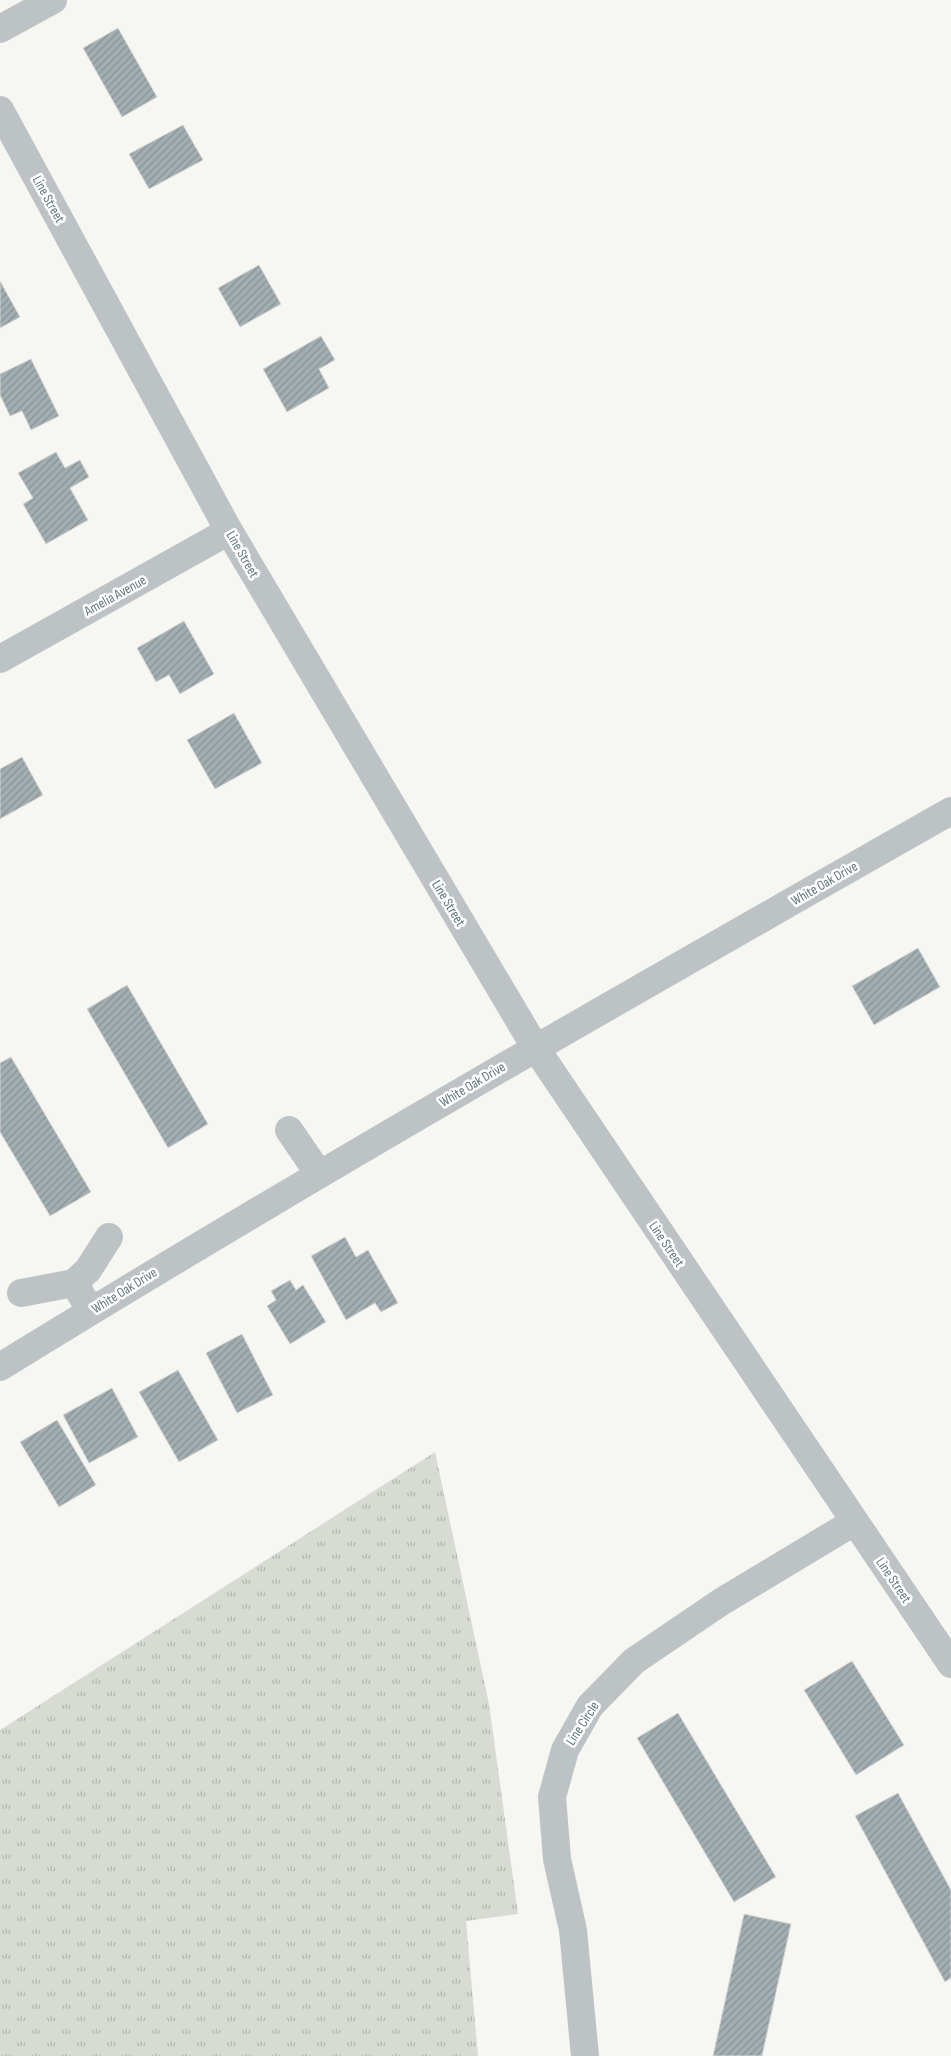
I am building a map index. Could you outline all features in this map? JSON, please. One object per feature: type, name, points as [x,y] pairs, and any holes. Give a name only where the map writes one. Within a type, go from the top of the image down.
[{"type":"street","points":[[0,29],[53,0]]},
{"type":"street","name":"Line Street","points":[[0,110],[230,531],[534,1047],[951,1664]]},
{"type":"street","name":"Amelia Avenue","points":[[0,659],[230,531]]},
{"type":"street","name":"White Oak Drive","points":[[0,1367],[319,1174],[534,1047],[951,811]]},
{"type":"street","points":[[289,1130],[319,1174]]},
{"type":"street","points":[[21,1293],[74,1283],[88,1270],[108,1237]]},
{"type":"street","points":[[74,1283],[91,1311]]},
{"type":"street","name":"Line Circle","points":[[585,2056],[573,1930],[557,1859],[552,1797],[565,1750],[590,1706],[634,1661],[721,1602],[854,1522]]},
{"type":"green space","points":[[435,1452],[489,1704],[518,1914],[466,1921],[478,2056],[0,2056],[0,1730]]},
{"type":"building","points":[[118,28],[157,97],[122,117],[83,48]]},
{"type":"building","points":[[183,125],[203,160],[149,189],[129,154]]},
{"type":"building","points":[[259,265],[281,304],[240,327],[218,288]]},
{"type":"building","points":[[0,281],[20,317],[0,328]]},
{"type":"building","points":[[321,336],[335,360],[319,369],[329,388],[287,412],[263,369]]},
{"type":"building","points":[[31,359],[59,416],[31,430],[22,411],[10,416],[0,395],[0,374]]},
{"type":"building","points":[[56,452],[65,468],[80,460],[89,477],[70,488],[88,520],[46,544],[23,504],[33,498],[18,473]]},
{"type":"building","points":[[184,621],[214,674],[180,694],[169,675],[156,682],[137,648]]},
{"type":"building","points":[[234,713],[262,763],[215,789],[187,740]]},
{"type":"building","points":[[22,757],[43,795],[0,819],[0,769]]},
{"type":"building","points":[[918,948],[940,987],[874,1025],[852,986]]},
{"type":"building","points":[[127,985],[208,1124],[168,1148],[87,1009]]},
{"type":"building","points":[[11,1057],[91,1192],[50,1216],[0,1132],[0,1063]]},
{"type":"building","points":[[345,1237],[356,1257],[368,1250],[398,1303],[381,1312],[375,1303],[346,1320],[311,1256]]},
{"type":"building","points":[[290,1280],[296,1290],[303,1285],[326,1322],[290,1344],[267,1306],[276,1300],[271,1291]]},
{"type":"building","points":[[242,1334],[273,1395],[237,1413],[206,1353]]},
{"type":"building","points":[[178,1370],[218,1440],[179,1462],[139,1392]]},
{"type":"building","points":[[112,1388],[138,1437],[89,1463],[63,1415]]},
{"type":"building","points":[[57,1420],[96,1485],[59,1507],[20,1442]]},
{"type":"building","points":[[852,1661],[904,1745],[856,1775],[804,1690]]},
{"type":"building","points":[[678,1713],[776,1877],[734,1902],[637,1738]]},
{"type":"building","points":[[898,1793],[951,1890],[951,1978],[945,1982],[855,1816]]},
{"type":"building","points":[[744,1914],[791,1924],[762,2056],[713,2056]]}]
